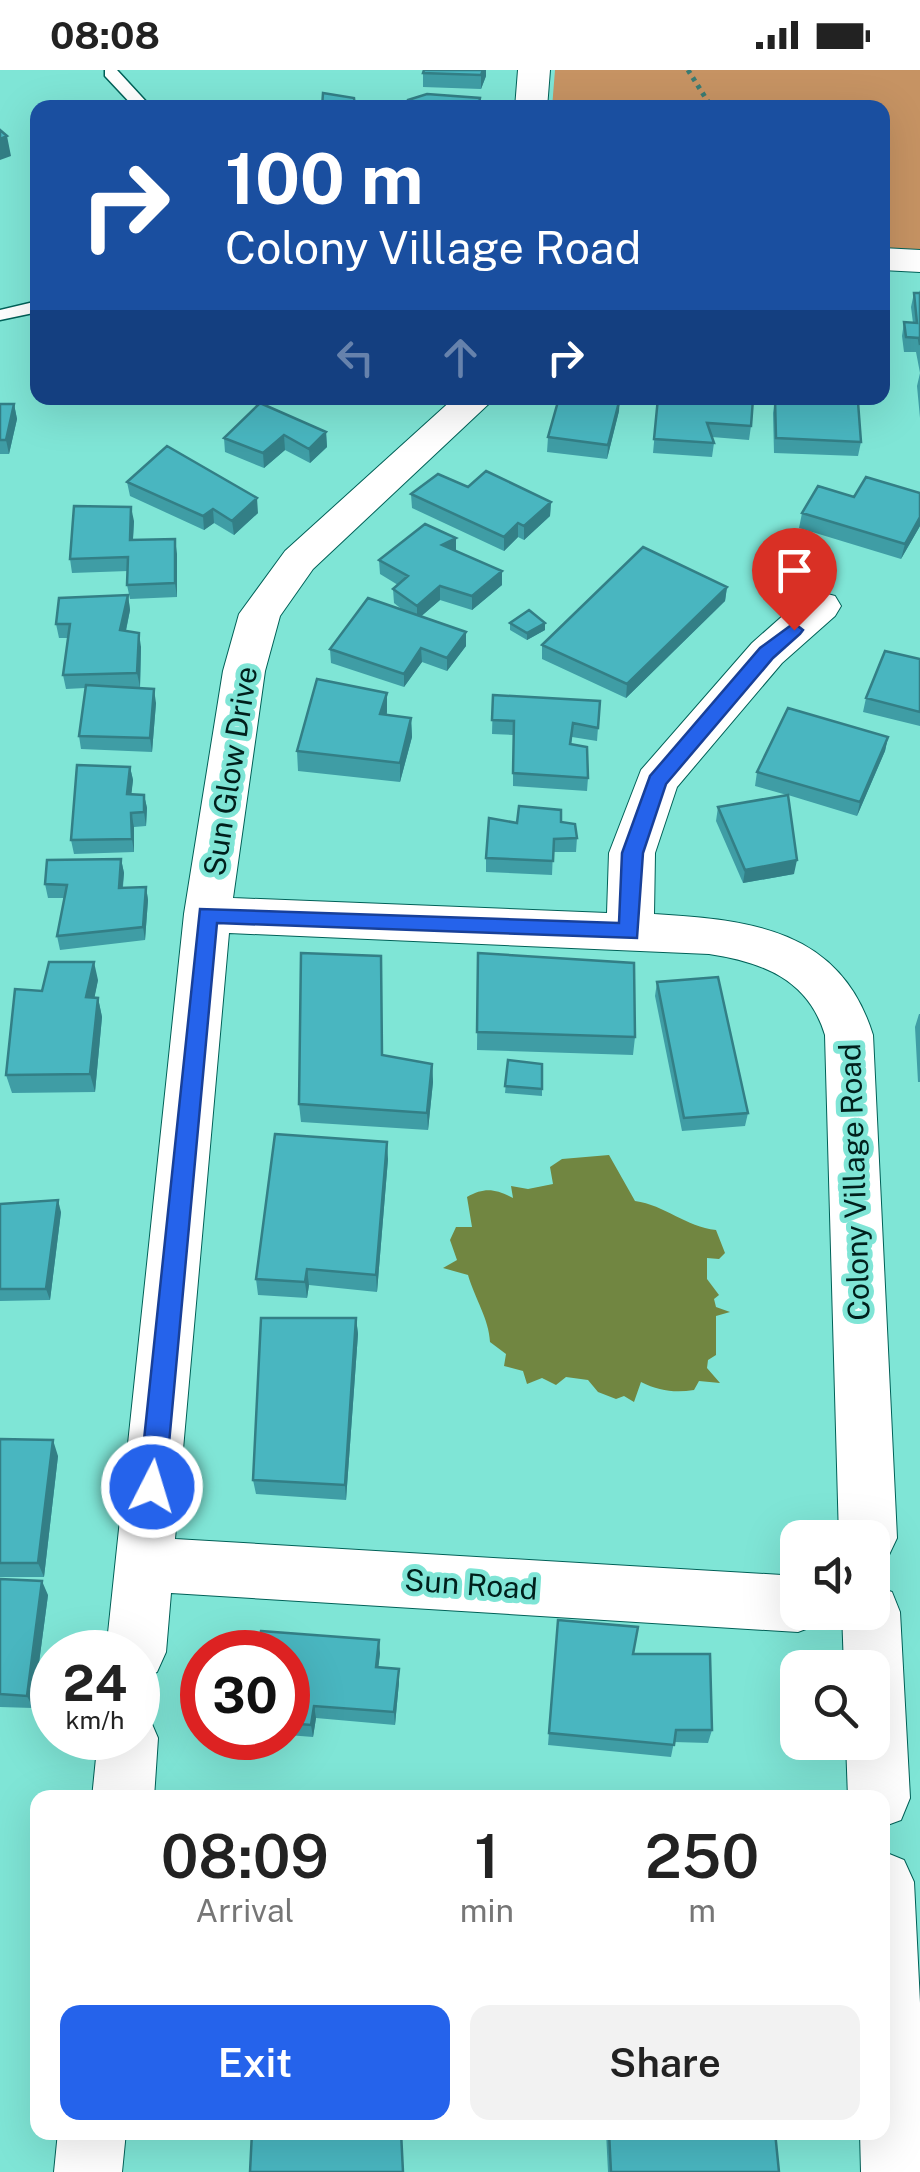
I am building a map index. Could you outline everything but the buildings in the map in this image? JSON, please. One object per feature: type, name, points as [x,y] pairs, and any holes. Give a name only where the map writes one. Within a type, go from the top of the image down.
[{"type":"street","points":[[532,100],[534,70]]},
{"type":"street","points":[[890,259],[920,261]]},
{"type":"street","name":"Sun Glow Drive","points":[[138,1630],[207,914],[244,671],[260,614],[299,560],[468,405]]},
{"type":"street","points":[[630,932],[632,853],[657,781],[766,653],[820,606]]},
{"type":"street","name":"Colony Village Road","points":[[207,914],[630,932],[743,942],[775,950],[804,965],[826,985],[842,1008],[850,1034],[867,1520]]},
{"type":"street","name":"Sun Road","points":[[144,1564],[780,1603]]},
{"type":"street","points":[[872,1630],[879,1790]]},
{"type":"street","points":[[124,1790],[126,1760]]},
{"type":"street","points":[[890,2060],[895,2172]]},
{"type":"street","points":[[88,2172],[91,2140]]},
{"type":"lane","points":[[111,73],[136,100]]},
{"type":"lane","points":[[0,316],[30,308]]},
{"type":"path","points":[[688,70],[707,100]]},
{"type":"shaded area","points":[[555,70],[920,70],[920,252],[890,250],[890,100],[553,100]]},
{"type":"shaded area","points":[[609,1155],[635,1201],[716,1230],[725,1253],[719,1259],[707,1258],[707,1279],[719,1295],[714,1299],[716,1307],[730,1312],[716,1316],[716,1355],[708,1360],[707,1368],[720,1383],[699,1381],[694,1390],[680,1391],[641,1382],[634,1402],[624,1396],[616,1399],[598,1392],[588,1380],[566,1377],[556,1385],[542,1378],[527,1384],[523,1371],[504,1366],[506,1354],[490,1342],[468,1275],[443,1268],[457,1260],[450,1240],[456,1227],[472,1227],[467,1197],[490,1190],[513,1198],[511,1186],[528,1189],[553,1184],[550,1167],[562,1159]]},
{"type":"route","points":[[152,1487],[207,914],[630,932],[632,853],[657,781],[766,653],[794,630]]}]
